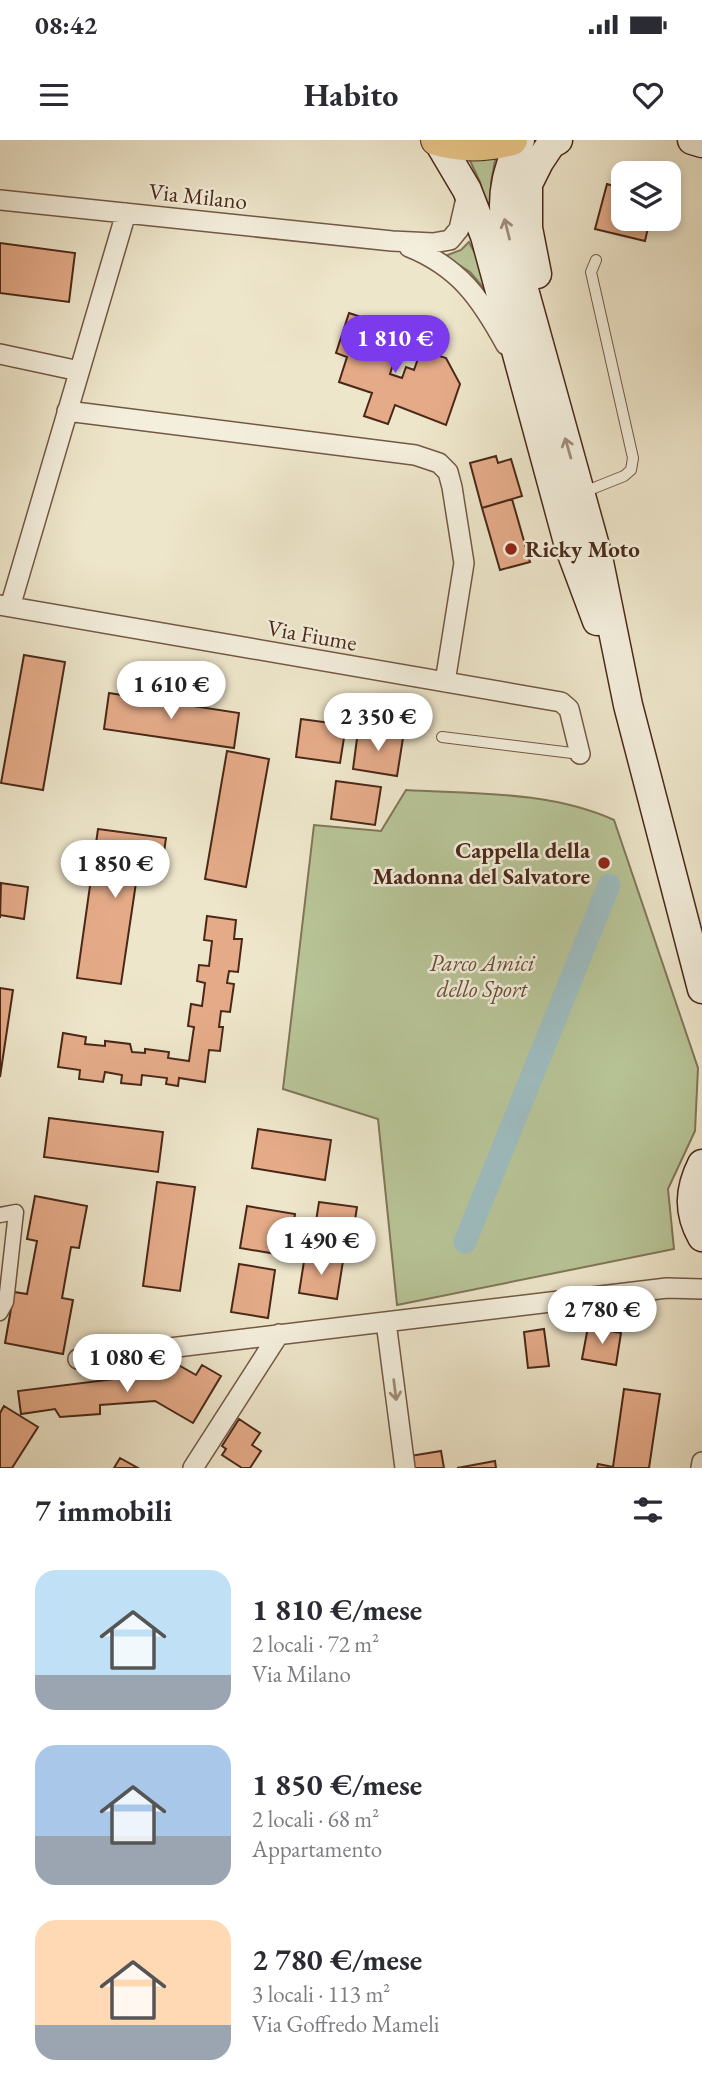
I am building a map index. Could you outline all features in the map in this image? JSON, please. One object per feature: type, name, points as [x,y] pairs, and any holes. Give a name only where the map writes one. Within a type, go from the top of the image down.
[{"type":"main road","points":[[437,140],[466,146],[494,145],[512,140]]},
{"type":"main road","points":[[437,140],[467,190],[580,494],[598,557],[628,705],[702,989]]},
{"type":"main road","points":[[520,140],[505,179],[505,221],[569,546],[628,705]]},
{"type":"main road","points":[[535,374],[541,296],[528,228],[528,184],[538,163],[551,144],[558,140]]},
{"type":"main road","points":[[692,140],[702,143]]},
{"type":"main road","points":[[702,1164],[693,1183],[691,1203],[695,1223],[702,1237]]},
{"type":"street","points":[[392,241],[433,243],[450,240],[459,229],[467,190]]},
{"type":"street","name":"Via Milano","points":[[0,200],[392,241]]},
{"type":"street","points":[[5,606],[68,411],[126,213]]},
{"type":"street","points":[[392,241],[433,257],[463,281],[535,374]]},
{"type":"street","points":[[0,354],[79,371]]},
{"type":"street","points":[[68,411],[415,455],[439,463],[448,472],[453,487],[464,563],[445,682]]},
{"type":"street","name":"Via Fiume","points":[[5,606],[561,702],[569,709],[580,754]]},
{"type":"street","points":[[0,1215],[16,1212],[5,1302],[0,1313]]},
{"type":"street","points":[[78,1359],[667,1288],[702,1289]]},
{"type":"street","points":[[386,1322],[405,1468]]},
{"type":"street","points":[[193,1468],[279,1334]]},
{"type":"street","points":[[701,1468],[702,1462]]},
{"type":"lane","points":[[580,494],[624,476],[631,470],[633,458],[591,272],[596,260]]},
{"type":"lane","points":[[442,737],[580,754]]},
{"type":"green space","points":[[497,150],[491,182],[491,224],[480,182],[466,152]]},
{"type":"green space","points":[[469,242],[480,263],[487,292],[470,272],[445,256],[461,250]]},
{"type":"green space","name":"Parco Amici dello Sport","points":[[406,790],[538,799],[590,811],[614,820],[698,1068],[695,1131],[668,1189],[674,1249],[397,1305],[378,1119],[283,1089],[314,825],[381,831]]},
{"type":"building","points":[[607,184],[611,185],[611,231],[647,231],[645,241],[595,229]]},
{"type":"building","points":[[0,243],[75,253],[69,302],[0,293]]},
{"type":"building","points":[[349,313],[391,327],[383,350],[396,355],[390,374],[402,378],[406,367],[414,370],[421,350],[446,358],[460,384],[446,425],[395,405],[388,424],[364,416],[372,393],[339,382],[347,357],[336,353]]},
{"type":"building","points":[[496,456],[498,463],[511,459],[522,496],[482,508],[470,463]]},
{"type":"building","points":[[512,499],[530,562],[500,570],[482,508]]},
{"type":"building","points":[[24,655],[65,662],[43,790],[1,783]]},
{"type":"building","points":[[109,693],[239,713],[234,748],[104,729]]},
{"type":"building","points":[[301,719],[346,725],[340,763],[296,757]]},
{"type":"building","points":[[358,731],[403,738],[397,776],[353,769]]},
{"type":"building","points":[[227,751],[269,759],[246,887],[205,879]]},
{"type":"building","points":[[336,781],[381,787],[375,825],[331,819]]},
{"type":"building","points":[[98,829],[166,838],[160,880],[137,876],[121,984],[77,978]]},
{"type":"building","points":[[1,883],[28,887],[24,919],[0,915]]},
{"type":"building","points":[[207,916],[236,920],[234,939],[242,939],[238,972],[229,971],[227,983],[234,984],[230,1012],[221,1011],[219,1027],[223,1027],[220,1051],[209,1050],[205,1082],[179,1078],[178,1086],[166,1084],[167,1078],[142,1075],[141,1085],[121,1083],[122,1075],[105,1072],[103,1082],[79,1079],[80,1070],[58,1067],[63,1033],[86,1037],[85,1044],[105,1046],[105,1041],[130,1044],[132,1052],[145,1053],[145,1049],[169,1052],[168,1058],[189,1061],[194,1027],[188,1026],[191,1004],[202,1006],[205,983],[197,981],[199,965],[209,966],[212,941],[204,940]]},
{"type":"building","points":[[0,988],[13,990],[0,1077]]},
{"type":"building","points":[[49,1118],[163,1132],[158,1172],[44,1157]]},
{"type":"building","points":[[258,1129],[331,1140],[325,1180],[252,1168]]},
{"type":"building","points":[[157,1182],[195,1187],[180,1291],[143,1286]]},
{"type":"building","points":[[35,1196],[87,1206],[79,1248],[71,1247],[62,1298],[73,1300],[63,1354],[5,1343],[14,1292],[27,1294],[37,1241],[27,1239]]},
{"type":"building","points":[[319,1202],[357,1207],[351,1246],[313,1240]]},
{"type":"building","points":[[247,1206],[295,1214],[288,1256],[240,1248]]},
{"type":"building","points":[[305,1255],[343,1261],[337,1299],[299,1293]]},
{"type":"building","points":[[239,1264],[275,1270],[268,1318],[231,1312]]},
{"type":"building","points":[[588,1327],[621,1333],[616,1365],[582,1359]]},
{"type":"building","points":[[544,1329],[549,1366],[528,1368],[524,1332]]},
{"type":"building","points":[[175,1363],[196,1375],[202,1365],[221,1376],[193,1423],[155,1401],[100,1405],[100,1414],[60,1417],[55,1409],[21,1414],[18,1391],[170,1372]]},
{"type":"building","points":[[624,1389],[660,1394],[649,1468],[597,1468],[598,1464],[613,1467]]},
{"type":"building","points":[[4,1406],[38,1427],[12,1468],[0,1468],[0,1413]]},
{"type":"building","points":[[239,1419],[260,1433],[252,1445],[261,1451],[250,1468],[242,1468],[222,1455],[226,1449],[222,1446]]},
{"type":"building","points":[[441,1451],[444,1468],[413,1468],[410,1456]]},
{"type":"building","points":[[120,1458],[138,1468],[114,1468]]},
{"type":"building","points":[[495,1461],[496,1468],[457,1468]]},
{"type":"waterway","points":[[465,1242],[609,885]]},
{"type":"place","name":"Ricky Moto","points":[[511,549]]},
{"type":"place","name":"Cappella della Madonna del Salvatore","points":[[604,863]]}]
